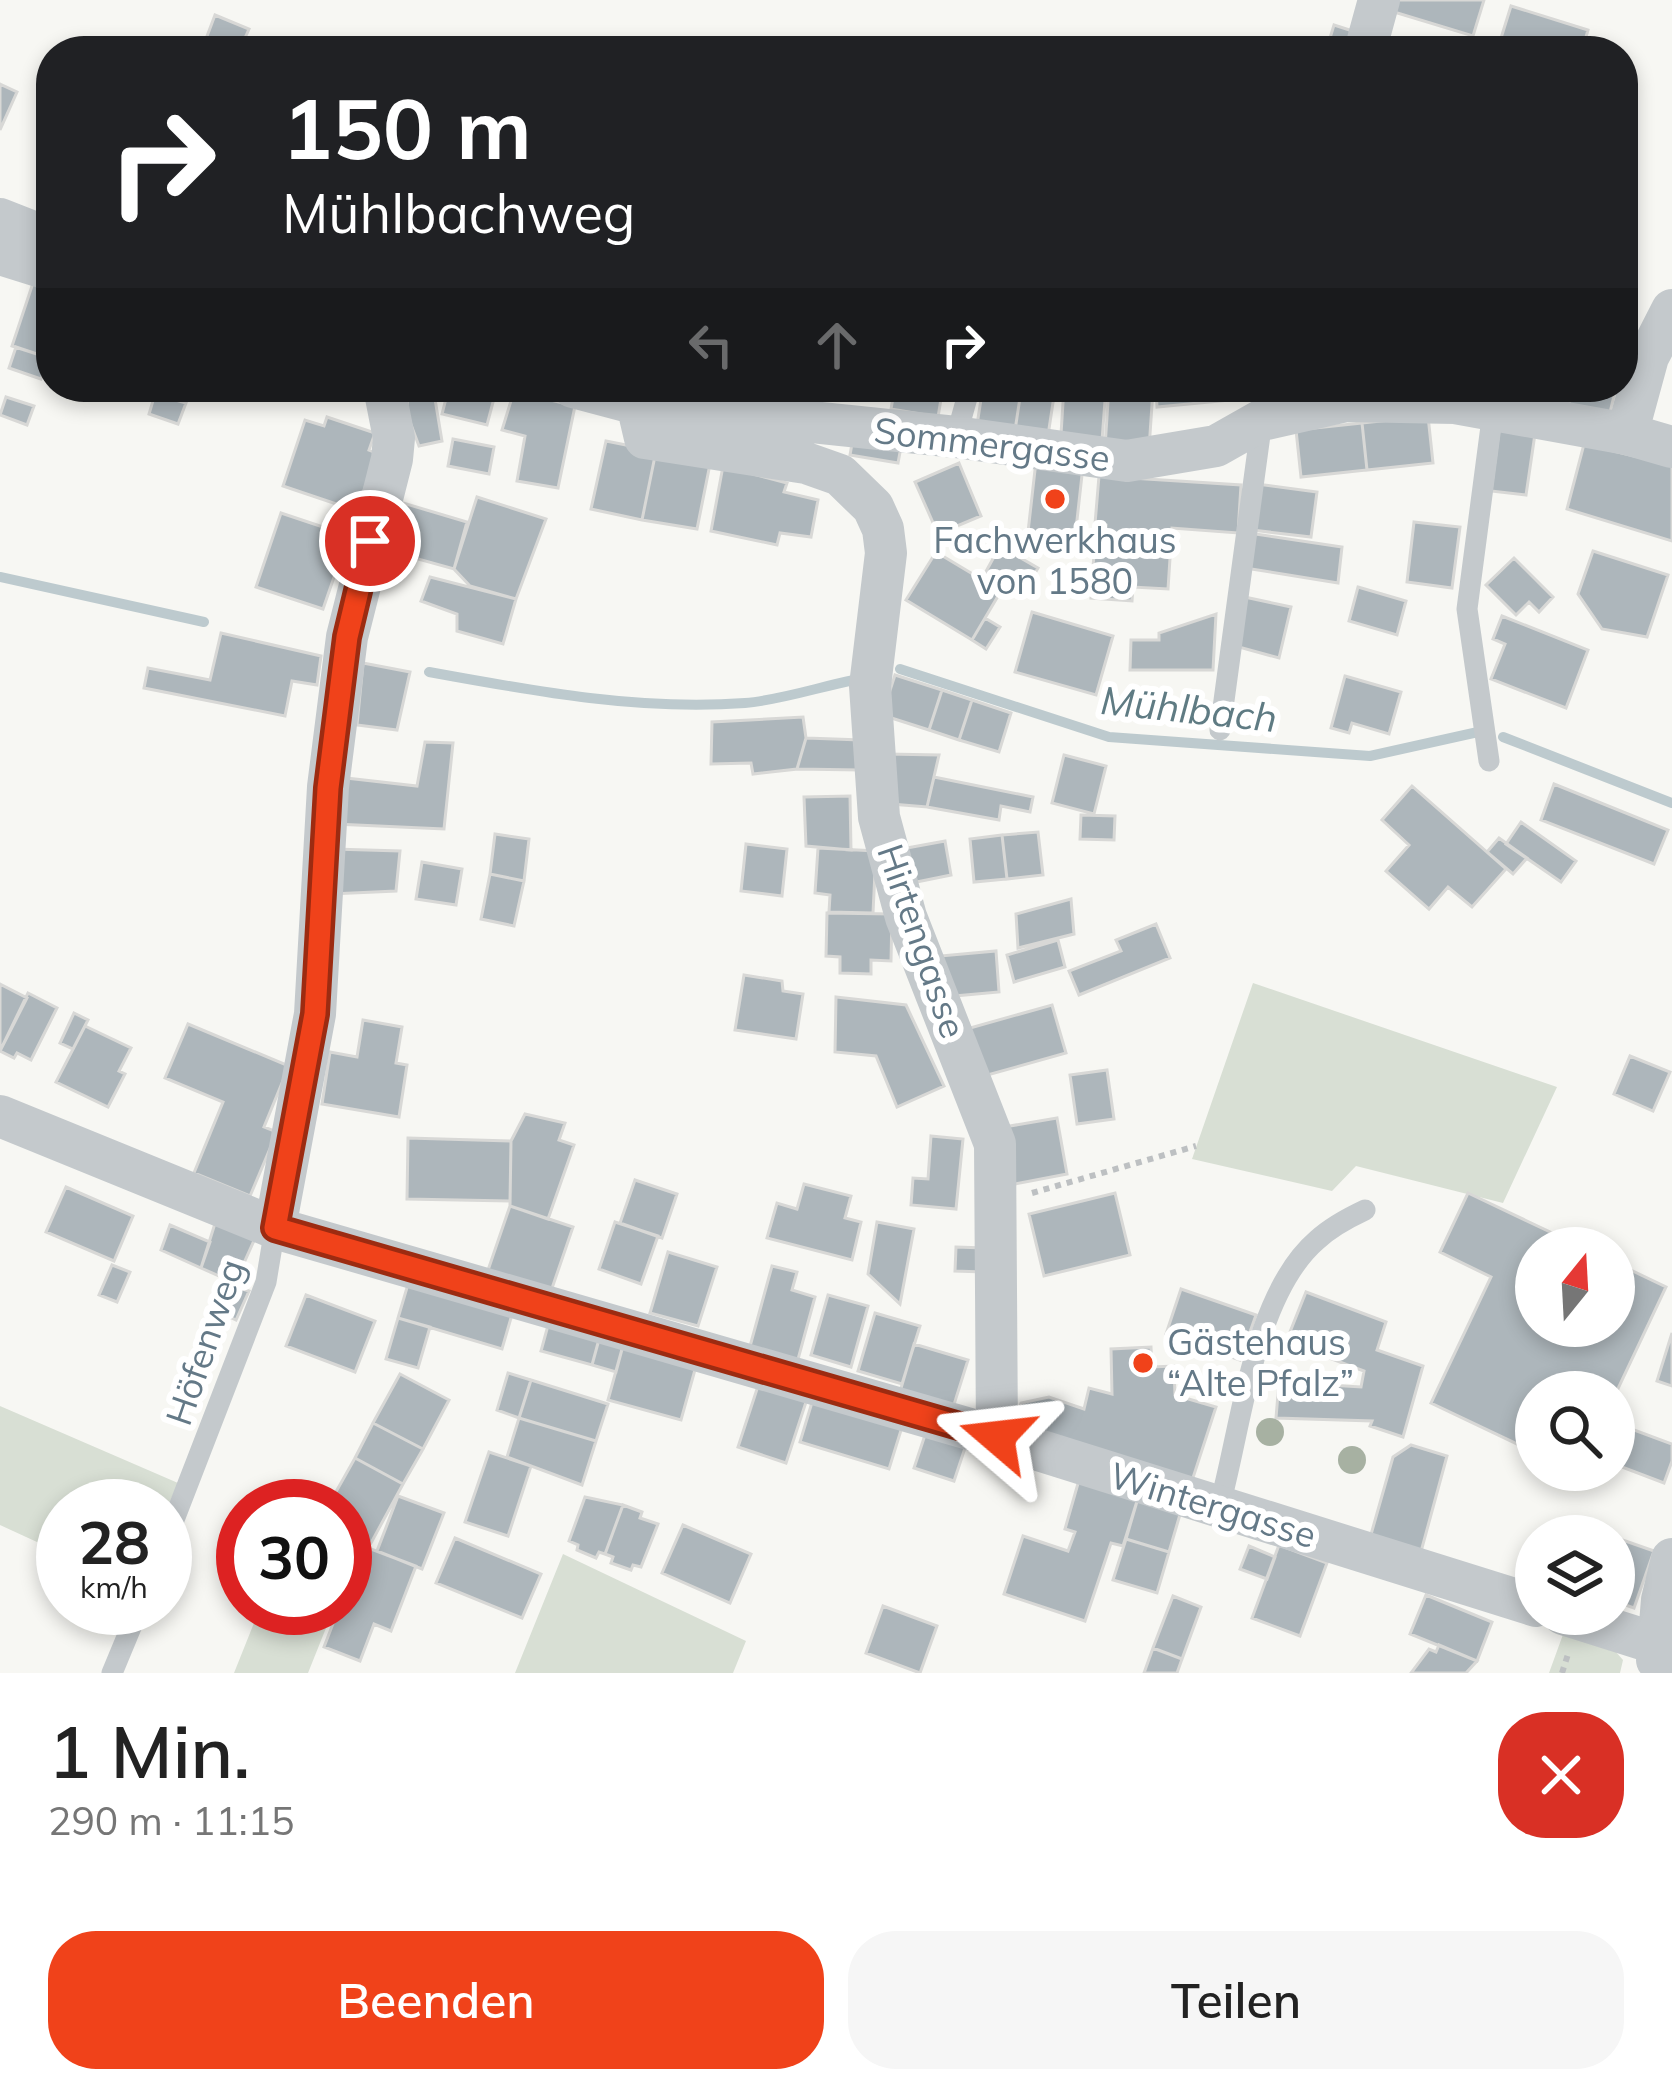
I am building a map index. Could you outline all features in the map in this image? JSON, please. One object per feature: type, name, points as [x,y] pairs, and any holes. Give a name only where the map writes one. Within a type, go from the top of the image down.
[{"type":"street","points":[[1369,36],[1379,0]]},
{"type":"street","points":[[0,219],[36,233]]},
{"type":"street","points":[[0,254],[36,265]]},
{"type":"street","points":[[1638,394],[1648,357],[1672,310]]},
{"type":"street","points":[[275,1228],[315,1014],[328,788],[347,637],[392,459],[394,438],[387,402]]},
{"type":"street","name":"Sommergasse","points":[[629,402],[1128,460],[1216,446],[1275,407],[1326,402]]},
{"type":"street","name":"Sommergasse","points":[[1419,402],[1455,403],[1627,434],[1672,447]]},
{"type":"street","points":[[1627,434],[1636,402]]},
{"type":"street","name":"Hirtengasse","points":[[637,404],[645,438],[806,464],[840,475],[873,507],[883,530],[886,553],[870,676],[879,817],[906,917],[995,1144],[997,1437]]},
{"type":"street","name":"Wintergasse","points":[[0,1116],[275,1228],[997,1437],[1515,1600]]},
{"type":"street","points":[[1621,1635],[1662,1650],[1662,1600],[1672,1559]]},
{"type":"lane","points":[[956,437],[966,402]]},
{"type":"lane","points":[[1220,730],[1275,407]]},
{"type":"lane","points":[[1489,761],[1467,609],[1493,411]]},
{"type":"lane","points":[[1219,1508],[1255,1352],[1275,1305],[1314,1242],[1365,1210]]},
{"type":"lane","name":"Höfenweg","points":[[190,1479],[266,1282],[275,1228]]},
{"type":"lane","points":[[112,1673],[128,1635]]},
{"type":"path","points":[[997,1203],[1196,1147]]},
{"type":"shaded area","points":[[1253,983],[1557,1087],[1503,1203],[1356,1166],[1332,1191],[1192,1159]]},
{"type":"shaded area","points":[[0,1406],[169,1479],[36,1479],[36,1542],[0,1525]]},
{"type":"shaded area","points":[[563,1554],[746,1641],[733,1673],[515,1673]]},
{"type":"shaded area","points":[[249,1635],[323,1635],[308,1673],[234,1673]]},
{"type":"shaded area","points":[[1563,1635],[1583,1635],[1609,1644],[1623,1660],[1620,1673],[1549,1673]]},
{"type":"building","points":[[1398,0],[1484,0],[1473,36],[1394,12]]},
{"type":"building","points":[[1511,6],[1588,30],[1586,36],[1502,36]]},
{"type":"building","points":[[215,15],[249,29],[246,36],[207,36]]},
{"type":"building","points":[[1334,25],[1362,34],[1361,36],[1331,36]]},
{"type":"building","points":[[0,84],[17,92],[0,130]]},
{"type":"building","points":[[33,283],[36,284],[36,354],[12,346]]},
{"type":"building","points":[[16,347],[36,354],[36,377],[9,368]]},
{"type":"building","points":[[6,397],[34,406],[27,425],[0,415]]},
{"type":"building","points":[[153,402],[186,403],[178,424],[149,414]]},
{"type":"building","points":[[407,402],[436,402],[442,441],[419,446]]},
{"type":"building","points":[[445,402],[493,402],[487,425],[442,414]]},
{"type":"building","points":[[511,402],[575,406],[558,488],[517,481],[525,436],[502,430]]},
{"type":"building","points":[[892,402],[940,402],[938,417],[891,409]]},
{"type":"building","points":[[981,402],[1019,402],[1014,437],[976,431]]},
{"type":"building","points":[[1019,402],[1053,402],[1047,442],[1014,437]]},
{"type":"building","points":[[1063,402],[1105,402],[1101,454],[1060,450]]},
{"type":"building","points":[[1108,402],[1152,402],[1149,449],[1105,447]]},
{"type":"building","points":[[1157,402],[1210,402],[1157,407]]},
{"type":"building","points":[[1521,402],[1560,402],[1558,410]]},
{"type":"building","points":[[1569,402],[1612,402],[1608,421],[1567,412]]},
{"type":"building","points":[[1428,416],[1433,463],[1367,470],[1362,423]]},
{"type":"building","points":[[327,417],[375,433],[369,450],[377,453],[357,511],[283,486],[305,420],[324,426]]},
{"type":"building","points":[[1362,423],[1367,470],[1301,477],[1296,430]]},
{"type":"building","points":[[1500,423],[1536,427],[1526,495],[1491,491]]},
{"type":"building","points":[[853,438],[901,447],[898,463],[850,455]]},
{"type":"building","points":[[453,439],[494,447],[489,474],[448,466]]},
{"type":"building","points":[[606,441],[656,451],[642,520],[591,509]]},
{"type":"building","points":[[1584,444],[1672,465],[1672,541],[1567,509]]},
{"type":"building","points":[[656,451],[710,464],[697,529],[642,520]]},
{"type":"building","name":"Fachwerkhaus von 1580","points":[[1036,461],[1083,466],[1075,538],[1028,532]]},
{"type":"building","points":[[959,463],[981,516],[938,534],[915,482]]},
{"type":"building","points":[[723,466],[787,483],[784,492],[818,500],[811,537],[780,533],[777,545],[711,531]]},
{"type":"building","points":[[1099,476],[1241,485],[1238,533],[1172,528],[1168,589],[1133,587],[1132,601],[1091,598],[1095,539],[1105,539],[1106,525],[1095,524]]},
{"type":"building","points":[[1257,484],[1317,492],[1311,537],[1252,530]]},
{"type":"building","points":[[477,497],[546,519],[516,599],[470,586],[454,569]]},
{"type":"building","points":[[403,503],[467,522],[454,569],[389,551]]},
{"type":"building","points":[[281,513],[332,530],[325,551],[341,557],[323,609],[256,587]]},
{"type":"building","points":[[1414,522],[1460,527],[1452,588],[1407,582]]},
{"type":"building","points":[[1249,533],[1342,547],[1338,583],[1245,568]]},
{"type":"building","points":[[1000,546],[1038,568],[1021,597],[984,575]]},
{"type":"building","points":[[1593,551],[1668,575],[1647,637],[1602,629],[1578,594]]},
{"type":"building","points":[[936,552],[1001,591],[972,640],[906,600]]},
{"type":"building","points":[[1514,558],[1553,597],[1539,612],[1529,602],[1516,615],[1486,585]]},
{"type":"building","points":[[430,577],[516,599],[503,644],[457,631],[457,614],[421,601]]},
{"type":"building","points":[[1358,587],[1406,601],[1397,635],[1349,621]]},
{"type":"building","points":[[1240,596],[1291,607],[1279,658],[1235,646]]},
{"type":"building","points":[[1032,612],[1113,636],[1096,695],[1015,672]]},
{"type":"building","points":[[1216,614],[1213,670],[1130,670],[1131,640],[1159,640],[1159,633]]},
{"type":"building","points":[[1502,616],[1588,650],[1566,708],[1491,679],[1505,644],[1493,639]]},
{"type":"building","points":[[985,618],[1000,627],[986,649],[972,640]]},
{"type":"building","points":[[221,633],[321,656],[317,685],[292,681],[285,716],[144,688],[148,668],[210,680]]},
{"type":"building","points":[[363,663],[410,672],[397,730],[357,725]]},
{"type":"building","points":[[895,675],[942,690],[929,730],[882,715]]},
{"type":"building","points":[[1345,676],[1401,692],[1389,734],[1352,723],[1349,733],[1331,728]]},
{"type":"building","points":[[942,690],[972,700],[959,740],[929,730]]},
{"type":"building","points":[[972,700],[1011,713],[999,752],[959,740]]},
{"type":"building","points":[[803,717],[806,738],[797,769],[753,774],[751,763],[711,764],[712,722]]},
{"type":"building","points":[[806,738],[861,740],[860,770],[797,769]]},
{"type":"building","points":[[425,742],[453,743],[444,829],[335,824],[337,777],[417,786]]},
{"type":"building","points":[[886,754],[939,755],[927,807],[891,804]]},
{"type":"building","points":[[1064,755],[1106,766],[1094,814],[1052,803]]},
{"type":"building","points":[[934,777],[1033,797],[1030,812],[1001,806],[999,820],[927,807]]},
{"type":"building","points":[[1554,784],[1668,830],[1654,864],[1541,820]]},
{"type":"building","points":[[1412,786],[1506,869],[1472,907],[1448,887],[1429,909],[1386,871],[1409,845],[1382,820]]},
{"type":"building","points":[[850,796],[851,850],[806,846],[804,797]]},
{"type":"building","points":[[1081,815],[1115,816],[1114,840],[1080,839]]},
{"type":"building","points":[[1521,822],[1576,861],[1561,882],[1506,844]]},
{"type":"building","points":[[1038,832],[1043,875],[1007,879],[1002,835]]},
{"type":"building","points":[[495,834],[529,839],[524,881],[490,874]]},
{"type":"building","points":[[1002,835],[1007,879],[974,882],[970,839]]},
{"type":"building","points":[[1499,838],[1527,858],[1513,874],[1487,852]]},
{"type":"building","points":[[945,841],[951,875],[902,885],[896,850]]},
{"type":"building","points":[[746,844],[787,849],[782,896],[741,891]]},
{"type":"building","points":[[818,848],[876,851],[873,913],[829,912],[830,895],[815,893]]},
{"type":"building","points":[[333,849],[400,851],[396,891],[331,894]]},
{"type":"building","points":[[422,862],[462,869],[456,905],[416,899]]},
{"type":"building","points":[[490,874],[524,881],[514,926],[481,919]]},
{"type":"building","points":[[1071,899],[1074,934],[1018,948],[1016,914]]},
{"type":"building","points":[[827,913],[892,914],[891,961],[871,960],[871,974],[840,973],[840,957],[826,956]]},
{"type":"building","points":[[1156,924],[1170,958],[1079,995],[1069,971],[1121,951],[1116,940]]},
{"type":"building","points":[[1058,940],[1065,967],[1014,982],[1007,955]]},
{"type":"building","points":[[996,951],[999,992],[943,997],[940,956]]},
{"type":"building","points":[[744,975],[782,981],[783,991],[803,994],[796,1039],[735,1030]]},
{"type":"building","points":[[0,984],[27,998],[0,1051]]},
{"type":"building","points":[[28,993],[57,1008],[31,1060],[0,1051]]},
{"type":"building","points":[[836,997],[906,1005],[944,1086],[897,1107],[876,1056],[835,1052]]},
{"type":"building","points":[[1052,1005],[1066,1053],[984,1076],[970,1028]]},
{"type":"building","points":[[74,1013],[88,1020],[73,1049],[60,1043]]},
{"type":"building","points":[[363,1020],[402,1027],[396,1063],[407,1065],[399,1117],[322,1104],[330,1052],[357,1057]]},
{"type":"building","points":[[188,1024],[289,1066],[264,1127],[277,1132],[250,1196],[194,1173],[223,1102],[165,1078]]},
{"type":"building","points":[[85,1026],[131,1048],[119,1071],[125,1074],[108,1107],[56,1082]]},
{"type":"building","points":[[1630,1056],[1670,1072],[1653,1111],[1614,1094]]},
{"type":"building","points":[[1107,1070],[1114,1119],[1077,1124],[1070,1075]]},
{"type":"building","points":[[525,1114],[565,1123],[559,1140],[574,1145],[548,1219],[510,1206],[511,1141]]},
{"type":"building","points":[[1057,1118],[1067,1174],[1015,1184],[1004,1127]]},
{"type":"building","points":[[931,1136],[963,1139],[956,1209],[911,1205],[913,1178],[928,1179]]},
{"type":"building","points":[[408,1138],[511,1141],[510,1201],[407,1199]]},
{"type":"building","points":[[635,1180],[677,1194],[662,1238],[620,1223]]},
{"type":"building","points":[[804,1184],[851,1196],[845,1218],[861,1222],[852,1260],[767,1238],[777,1203],[797,1209]]},
{"type":"building","points":[[66,1187],[133,1216],[114,1261],[46,1232]]},
{"type":"building","points":[[1115,1193],[1130,1255],[1044,1276],[1029,1214]]},
{"type":"building","points":[[1468,1193],[1540,1227],[1515,1227],[1515,1347],[1635,1347],[1635,1272],[1666,1287],[1626,1371],[1515,1371],[1515,1443],[1431,1403],[1491,1277],[1440,1252]]},
{"type":"building","points":[[510,1206],[573,1227],[549,1297],[486,1276]]},
{"type":"building","points":[[217,1217],[256,1236],[235,1283],[201,1268]]},
{"type":"building","points":[[615,1222],[658,1236],[641,1284],[599,1269]]},
{"type":"building","points":[[877,1222],[914,1229],[900,1304],[868,1274]]},
{"type":"building","points":[[170,1225],[210,1242],[201,1268],[161,1250]]},
{"type":"building","points":[[956,1247],[984,1248],[983,1272],[955,1271]]},
{"type":"building","points":[[668,1252],[717,1267],[698,1326],[650,1313]]},
{"type":"building","points":[[112,1265],[130,1272],[117,1302],[99,1295]]},
{"type":"building","points":[[772,1266],[797,1272],[792,1290],[815,1297],[797,1363],[749,1350]]},
{"type":"building","points":[[411,1274],[515,1304],[502,1349],[398,1318]]},
{"type":"building","points":[[232,1286],[249,1291],[236,1320],[219,1312]]},
{"type":"building","points":[[1181,1289],[1256,1315],[1240,1360],[1166,1334]]},
{"type":"building","points":[[1306,1292],[1386,1322],[1377,1350],[1423,1366],[1403,1437],[1370,1426],[1372,1421],[1276,1418],[1279,1382],[1361,1387],[1364,1371],[1286,1342]]},
{"type":"building","points":[[306,1295],[375,1321],[355,1372],[286,1346]]},
{"type":"building","points":[[828,1295],[868,1306],[851,1367],[811,1355]]},
{"type":"building","points":[[875,1313],[920,1326],[902,1384],[858,1371]]},
{"type":"building","points":[[398,1318],[430,1327],[418,1368],[386,1359]]},
{"type":"building","points":[[550,1318],[601,1332],[592,1365],[541,1351]]},
{"type":"building","points":[[601,1332],[625,1338],[616,1372],[592,1365]]},
{"type":"building","points":[[1672,1333],[1672,1386],[1657,1381]]},
{"type":"building","points":[[625,1338],[698,1359],[681,1420],[608,1400]]},
{"type":"building","points":[[914,1344],[968,1360],[952,1411],[899,1395]]},
{"type":"building","points":[[1151,1347],[1152,1367],[1174,1366],[1175,1395],[1216,1407],[1190,1487],[1012,1432],[1021,1403],[1049,1397],[1084,1409],[1089,1388],[1112,1394],[1111,1349]]},
{"type":"building","points":[[508,1373],[531,1380],[519,1418],[497,1410]]},
{"type":"building","points":[[400,1374],[449,1400],[423,1449],[373,1423]]},
{"type":"building","points":[[531,1380],[608,1404],[596,1441],[519,1418]]},
{"type":"building","points":[[759,1383],[807,1399],[786,1463],[738,1447]]},
{"type":"building","points":[[813,1399],[902,1427],[889,1469],[800,1442]]},
{"type":"building","points":[[519,1418],[596,1441],[582,1485],[507,1457]]},
{"type":"building","points":[[373,1423],[423,1449],[403,1484],[355,1458]]},
{"type":"building","points":[[1635,1430],[1672,1444],[1664,1483],[1635,1472]]},
{"type":"building","points":[[926,1432],[966,1445],[954,1481],[914,1468]]},
{"type":"building","points":[[1411,1445],[1447,1456],[1419,1559],[1368,1545],[1393,1457]]},
{"type":"building","points":[[489,1452],[531,1466],[508,1536],[465,1522]]},
{"type":"building","points":[[355,1458],[403,1484],[372,1541],[372,1479],[343,1479]]},
{"type":"building","points":[[1079,1480],[1138,1498],[1123,1546],[1111,1543],[1085,1621],[1004,1594],[1023,1536],[1068,1551],[1075,1532],[1065,1529]]},
{"type":"building","points":[[398,1496],[444,1513],[422,1569],[377,1551]]},
{"type":"building","points":[[585,1497],[623,1505],[605,1554],[599,1552],[596,1558],[569,1541]]},
{"type":"building","points":[[1138,1498],[1181,1511],[1169,1552],[1126,1539]]},
{"type":"building","points":[[623,1505],[658,1524],[641,1567],[633,1565],[631,1570],[611,1563],[613,1557],[605,1554]]},
{"type":"building","points":[[683,1525],[751,1554],[730,1603],[662,1573]]},
{"type":"building","points":[[455,1538],[541,1574],[522,1618],[436,1583]]},
{"type":"building","points":[[1126,1539],[1169,1552],[1157,1593],[1113,1580]]},
{"type":"building","points":[[1635,1544],[1654,1551],[1635,1605]]},
{"type":"building","points":[[1279,1545],[1327,1563],[1300,1636],[1252,1618]]},
{"type":"building","points":[[1249,1546],[1275,1557],[1267,1579],[1240,1569]]},
{"type":"building","points":[[372,1549],[416,1566],[391,1631],[374,1624],[372,1629]]},
{"type":"building","points":[[1426,1595],[1492,1622],[1477,1661],[1410,1634]]},
{"type":"building","points":[[1173,1596],[1201,1607],[1182,1659],[1153,1648]]},
{"type":"building","points":[[883,1606],[937,1626],[920,1673],[866,1653]]},
{"type":"building","points":[[329,1635],[370,1635],[360,1661],[324,1647]]},
{"type":"building","points":[[1439,1645],[1477,1661],[1466,1673],[1411,1673],[1429,1649],[1436,1652]]},
{"type":"building","points":[[1153,1648],[1182,1659],[1177,1673],[1144,1673]]},
{"type":"waterway","name":"Mühlbach","points":[[0,577],[204,622]]},
{"type":"waterway","name":"Mühlbach","points":[[900,669],[1109,737],[1370,756],[1478,732]]},
{"type":"waterway","name":"Mühlbach","points":[[429,672],[626,702],[705,705],[759,701],[854,680]]},
{"type":"waterway","name":"Mühlbach","points":[[1503,737],[1672,803]]},
{"type":"place","name":"Fachwerkhaus von 1580","points":[[1055,499]]},
{"type":"place","name":"Gästehaus “Alte Pfalz”","points":[[1143,1363]]},
{"type":"route","points":[[370,541],[347,637],[328,788],[315,1014],[275,1228],[997,1437]]}]
